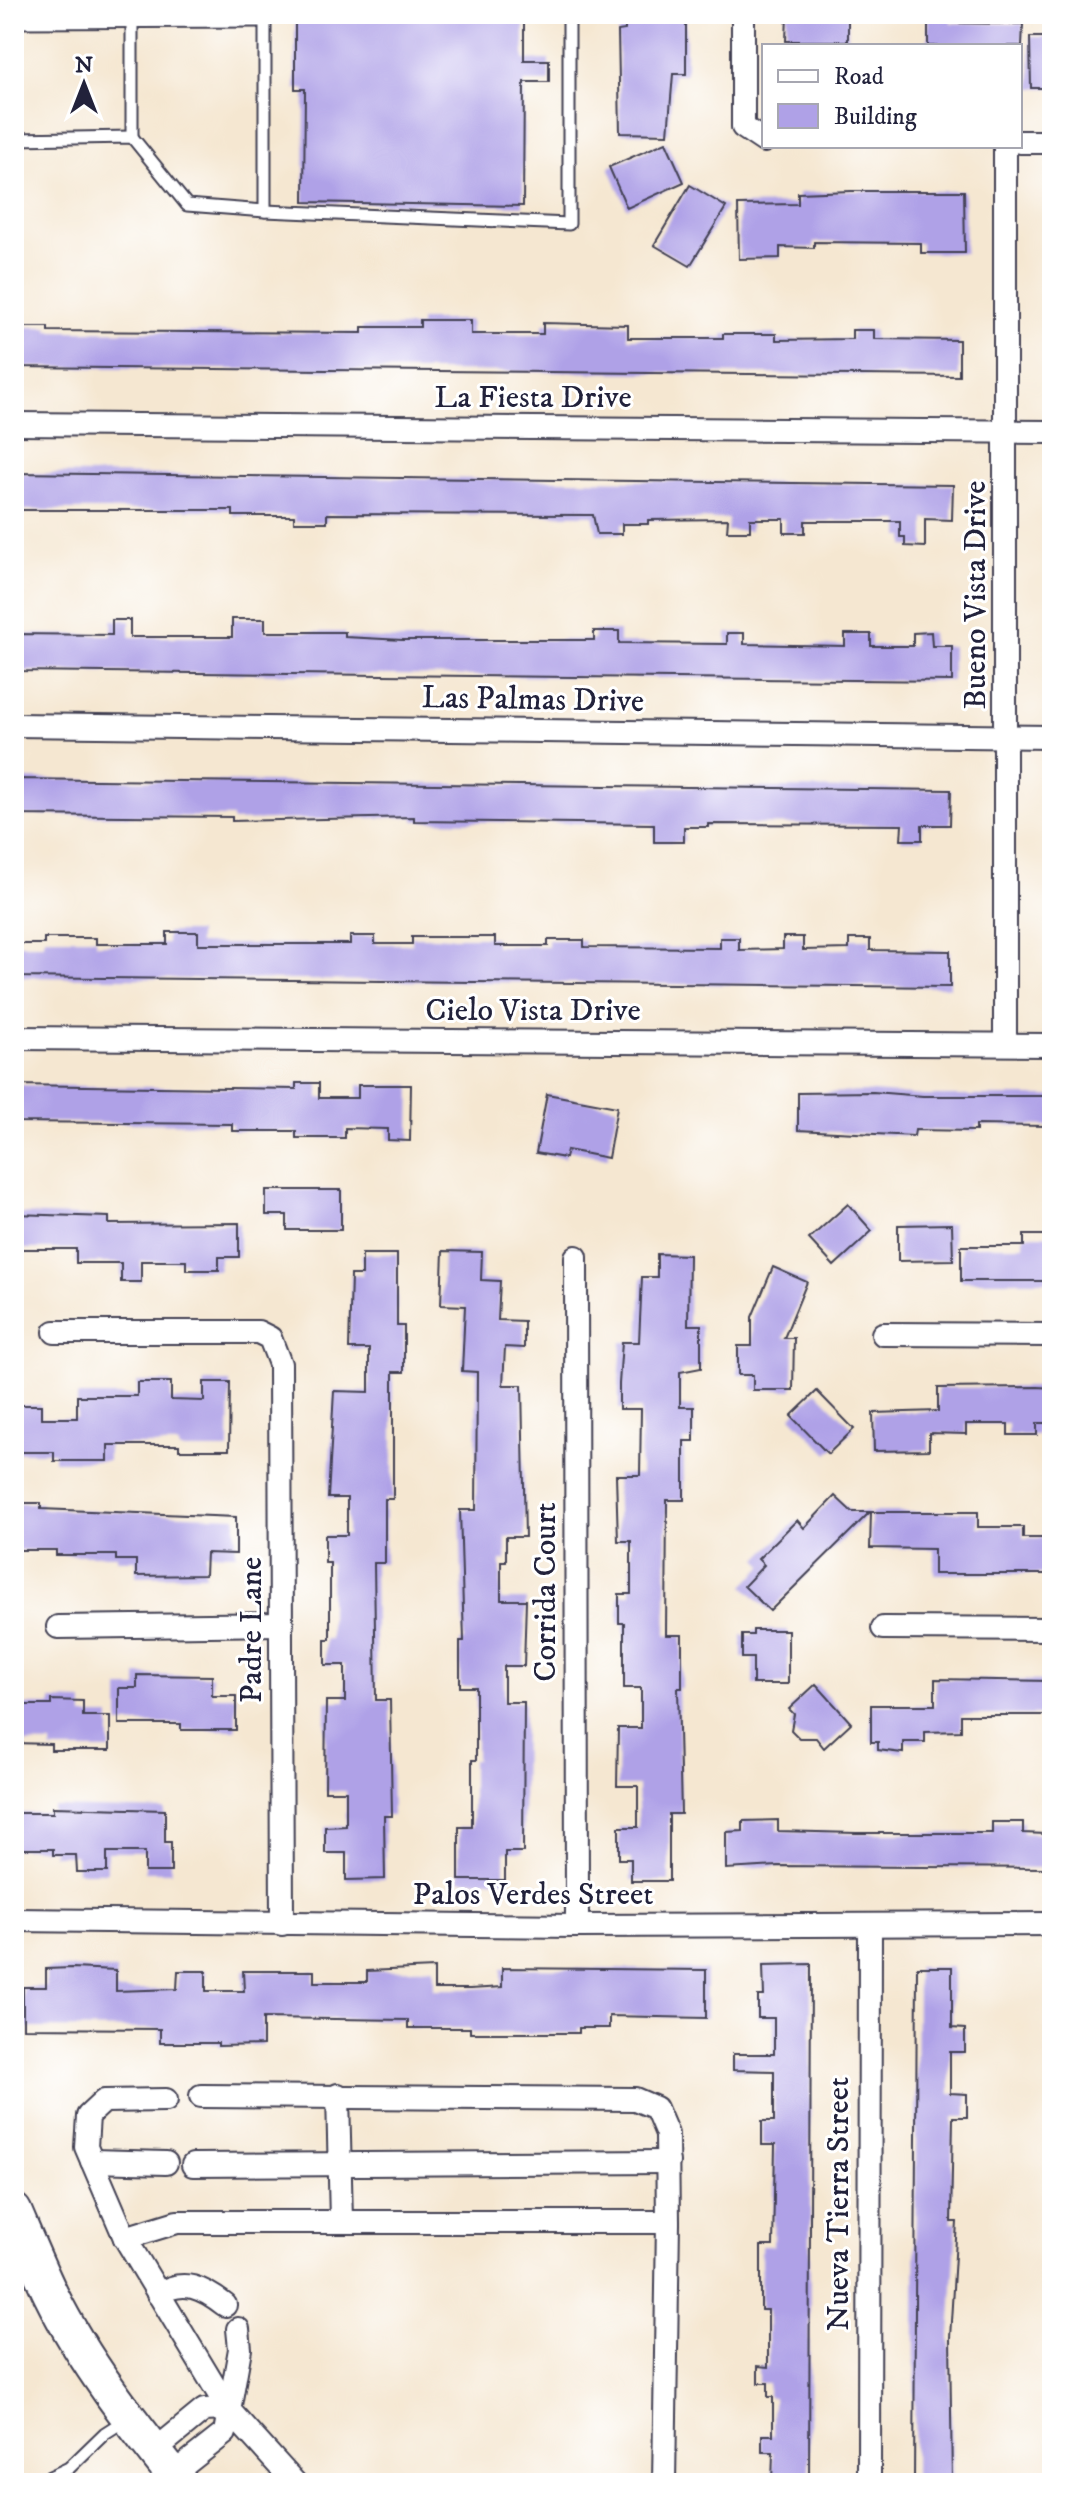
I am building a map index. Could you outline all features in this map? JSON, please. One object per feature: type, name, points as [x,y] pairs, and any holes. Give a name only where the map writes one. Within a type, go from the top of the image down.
[{"type":"main road","points":[[14,2211],[52,2296],[92,2366],[169,2470]]},
{"type":"street","points":[[743,14],[743,127],[762,140]]},
{"type":"street","points":[[1022,142],[1052,142]]},
{"type":"street","name":"Bueno Vista Drive","points":[[1005,148],[1005,1044]]},
{"type":"street","name":"La Fiesta Drive","points":[[14,424],[1052,432]]},
{"type":"street","name":"Las Palmas Drive","points":[[14,725],[1052,737]]},
{"type":"street","name":"Cielo Vista Drive","points":[[14,1038],[1052,1045]]},
{"type":"street","name":"Corrida Court","points":[[576,1257],[577,1926]]},
{"type":"street","name":"Padre Lane","points":[[55,1332],[258,1332],[270,1338],[280,1364],[282,1924]]},
{"type":"street","points":[[883,1334],[1052,1335]]},
{"type":"street","points":[[58,1627],[282,1624]]},
{"type":"street","points":[[883,1628],[1052,1629]]},
{"type":"street","name":"Palos Verdes Street","points":[[14,1920],[577,1926],[1052,1924]]},
{"type":"street","name":"Nueva Tierra Street","points":[[869,2483],[870,1926]]},
{"type":"street","points":[[338,2095],[341,2221]]},
{"type":"street","points":[[201,2096],[635,2099],[656,2108],[667,2134],[668,2162],[664,2483]]},
{"type":"street","points":[[166,2100],[110,2100],[97,2106],[88,2116],[84,2132],[92,2161],[125,2238],[228,2409],[295,2483]]},
{"type":"street","points":[[92,2161],[166,2163]]},
{"type":"street","points":[[193,2165],[668,2162]]},
{"type":"street","points":[[125,2238],[177,2222],[668,2222]]},
{"type":"street","points":[[158,2294],[173,2285],[189,2285],[206,2290],[225,2305]]},
{"type":"street","points":[[169,2470],[225,2433],[240,2349],[238,2329]]},
{"type":"street","points":[[169,2470],[204,2410],[228,2409]]},
{"type":"lane","points":[[132,18],[132,137],[187,205],[569,224],[569,14]]},
{"type":"lane","points":[[14,22],[265,18],[265,211]]},
{"type":"lane","points":[[14,98],[16,263]]},
{"type":"lane","points":[[14,139],[132,137]]},
{"type":"lane","points":[[37,2483],[69,2468],[105,2433],[130,2417]]},
{"type":"building","points":[[295,14],[524,14],[524,60],[549,60],[549,82],[524,82],[523,206],[304,202],[305,89],[295,89]]},
{"type":"building","points":[[625,14],[686,14],[686,74],[673,74],[668,134],[620,133],[618,31],[625,30]]},
{"type":"building","points":[[787,14],[848,14],[848,41],[786,41]]},
{"type":"building","points":[[928,18],[951,18],[951,23],[1023,24],[1022,46],[928,44]]},
{"type":"building","points":[[1030,37],[1052,37],[1052,88],[1031,88]]},
{"type":"building","points":[[666,142],[684,182],[627,208],[609,167]]},
{"type":"building","points":[[690,185],[726,207],[690,266],[654,245]]},
{"type":"building","points":[[964,191],[965,253],[921,253],[921,243],[814,242],[814,248],[780,247],[780,258],[739,259],[738,205],[798,204],[798,193]]},
{"type":"building","points":[[420,320],[471,320],[471,334],[543,334],[543,323],[628,325],[628,338],[723,338],[723,334],[776,334],[776,340],[852,339],[852,330],[874,330],[874,339],[959,340],[959,376],[14,367],[14,327],[48,327],[48,331],[362,333],[362,327],[420,327]]},
{"type":"building","points":[[14,473],[953,485],[952,520],[925,519],[925,547],[905,546],[905,537],[900,537],[900,521],[805,521],[805,533],[784,533],[784,519],[750,519],[750,531],[727,531],[728,519],[648,520],[648,524],[622,524],[622,534],[597,534],[593,515],[327,514],[327,522],[294,522],[294,516],[233,516],[233,510],[14,510]]},
{"type":"building","points":[[232,619],[265,619],[265,632],[345,632],[345,637],[403,640],[594,640],[594,631],[619,631],[619,643],[727,644],[727,633],[744,633],[744,644],[845,646],[845,634],[871,634],[871,646],[913,646],[913,633],[931,632],[932,646],[952,646],[952,681],[14,671],[14,634],[112,635],[112,620],[130,620],[130,637],[232,637]]},
{"type":"building","points":[[14,779],[951,790],[950,825],[922,825],[922,840],[901,840],[902,825],[708,824],[708,827],[684,827],[684,842],[654,842],[654,824],[414,821],[414,817],[232,821],[232,817],[14,815]]},
{"type":"building","points":[[167,932],[198,932],[198,944],[350,944],[350,936],[375,936],[375,944],[412,944],[412,937],[495,937],[495,946],[548,946],[548,940],[584,940],[584,947],[720,948],[720,938],[739,938],[739,950],[783,949],[783,937],[803,937],[803,950],[849,949],[849,939],[870,939],[870,950],[950,951],[950,987],[14,977],[14,944],[44,944],[44,938],[96,938],[96,944],[167,944]]},
{"type":"building","points":[[296,1083],[319,1083],[319,1098],[358,1098],[358,1085],[411,1085],[410,1141],[388,1140],[388,1129],[345,1128],[345,1138],[296,1138],[296,1131],[232,1131],[232,1124],[14,1122],[14,1085],[296,1089]]},
{"type":"building","points":[[873,1092],[923,1096],[1052,1096],[1052,1126],[976,1125],[976,1131],[915,1130],[914,1136],[798,1130],[798,1093]]},
{"type":"building","points":[[547,1094],[617,1107],[608,1158],[567,1150],[565,1158],[536,1153]]},
{"type":"building","points":[[266,1190],[341,1190],[341,1230],[287,1230],[287,1215],[266,1215]]},
{"type":"building","points":[[848,1204],[872,1231],[834,1266],[809,1239]]},
{"type":"building","points":[[14,1214],[109,1217],[109,1224],[239,1223],[239,1257],[219,1257],[219,1270],[186,1270],[186,1261],[141,1261],[141,1282],[121,1282],[121,1263],[76,1263],[76,1249],[14,1249]]},
{"type":"building","points":[[952,1224],[953,1260],[898,1261],[898,1225]]},
{"type":"building","points":[[1024,1235],[1052,1235],[1052,1281],[961,1281],[961,1246],[1024,1246]]},
{"type":"building","points":[[443,1251],[482,1252],[481,1280],[500,1281],[498,1320],[524,1321],[524,1348],[505,1347],[503,1385],[522,1385],[525,1537],[506,1537],[506,1561],[501,1561],[501,1600],[526,1600],[524,1666],[504,1666],[504,1702],[524,1702],[523,1852],[505,1852],[505,1880],[459,1880],[459,1827],[472,1827],[472,1760],[476,1760],[476,1687],[460,1687],[460,1641],[464,1641],[460,1510],[476,1510],[477,1372],[462,1371],[465,1306],[441,1305]]},
{"type":"building","points":[[362,1254],[397,1254],[397,1326],[404,1326],[404,1372],[393,1372],[393,1499],[385,1499],[385,1563],[374,1563],[376,1700],[390,1700],[392,1816],[384,1816],[385,1879],[346,1880],[346,1853],[325,1853],[325,1827],[346,1826],[346,1791],[325,1791],[326,1701],[345,1701],[345,1665],[325,1665],[325,1639],[330,1639],[330,1563],[325,1563],[325,1535],[347,1535],[347,1498],[328,1498],[334,1391],[369,1392],[369,1349],[349,1349],[351,1275],[362,1275]]},
{"type":"building","points":[[657,1254],[689,1255],[688,1325],[701,1325],[701,1368],[680,1372],[680,1407],[694,1407],[694,1441],[684,1441],[684,1500],[667,1500],[666,1635],[682,1635],[682,1688],[678,1688],[681,1814],[669,1814],[669,1881],[631,1881],[631,1859],[619,1859],[619,1827],[638,1827],[638,1786],[617,1786],[618,1728],[641,1728],[641,1688],[624,1688],[624,1623],[619,1623],[619,1594],[631,1594],[631,1541],[618,1541],[616,1475],[640,1475],[641,1409],[619,1409],[619,1384],[622,1342],[639,1342],[642,1277],[657,1277]]},
{"type":"building","points":[[773,1267],[807,1282],[784,1338],[794,1338],[793,1390],[753,1390],[753,1375],[738,1375],[738,1346],[752,1346],[752,1317]]},
{"type":"building","points":[[137,1382],[171,1382],[171,1400],[204,1401],[204,1382],[230,1382],[229,1450],[179,1450],[179,1445],[108,1445],[108,1461],[54,1461],[54,1452],[14,1452],[14,1405],[41,1405],[41,1418],[77,1418],[77,1396],[137,1396]]},
{"type":"building","points":[[938,1388],[1052,1388],[1052,1423],[1037,1423],[1037,1435],[1008,1435],[1008,1424],[966,1424],[966,1434],[929,1433],[929,1450],[874,1451],[873,1413],[938,1411]]},
{"type":"building","points":[[817,1391],[854,1429],[828,1454],[791,1416]]},
{"type":"building","points":[[835,1496],[852,1512],[870,1512],[770,1611],[744,1586],[764,1565],[758,1559],[797,1520],[804,1528]]},
{"type":"building","points":[[14,1503],[41,1503],[41,1509],[236,1517],[236,1554],[206,1553],[205,1575],[136,1576],[136,1560],[116,1560],[116,1555],[56,1555],[56,1550],[14,1550]]},
{"type":"building","points":[[871,1512],[978,1512],[978,1527],[1023,1527],[1023,1538],[1052,1538],[1052,1574],[934,1574],[934,1549],[870,1548]]},
{"type":"building","points":[[753,1630],[788,1630],[788,1684],[753,1684],[753,1658],[742,1658],[742,1635],[753,1635]]},
{"type":"building","points":[[137,1675],[212,1676],[212,1696],[236,1696],[236,1730],[181,1730],[181,1724],[119,1724],[119,1688],[137,1688]]},
{"type":"building","points":[[935,1679],[1051,1681],[1051,1715],[961,1715],[961,1731],[925,1732],[925,1742],[903,1742],[903,1753],[878,1750],[878,1742],[871,1742],[871,1705],[935,1705]]},
{"type":"building","points":[[816,1684],[851,1723],[824,1748],[816,1738],[799,1738],[791,1730],[794,1714],[789,1709]]},
{"type":"building","points":[[51,1700],[83,1701],[83,1716],[110,1716],[110,1750],[51,1750],[51,1744],[14,1743],[14,1705],[51,1705]]},
{"type":"building","points":[[53,1807],[165,1810],[165,1842],[171,1842],[171,1872],[145,1872],[145,1852],[107,1852],[107,1872],[77,1872],[76,1855],[53,1855],[53,1849],[14,1849],[14,1813],[53,1813]]},
{"type":"building","points":[[778,1820],[778,1831],[856,1833],[992,1833],[992,1822],[1023,1822],[1023,1833],[1046,1834],[1046,1868],[778,1866],[726,1869],[726,1832],[743,1831],[743,1821]]},
{"type":"building","points":[[811,1964],[809,2483],[772,2483],[773,2452],[762,2452],[762,2435],[773,2435],[773,2397],[768,2397],[768,2383],[758,2383],[758,2366],[768,2367],[768,2310],[761,2310],[761,2246],[773,2246],[775,2145],[762,2145],[762,2121],[774,2121],[774,2071],[733,2070],[733,2054],[774,2054],[774,2018],[758,2018],[758,1996],[764,1996],[763,1965]]},
{"type":"building","points":[[917,1967],[952,1967],[952,2028],[965,2029],[965,2052],[950,2052],[950,2093],[967,2094],[967,2117],[953,2117],[951,2222],[957,2222],[950,2338],[952,2483],[914,2483]]},
{"type":"building","points":[[434,1968],[434,1989],[470,1989],[502,1987],[502,1968],[706,1970],[706,2018],[609,2016],[609,2028],[579,2028],[579,2033],[470,2033],[470,2028],[408,2028],[408,2020],[263,2018],[263,2045],[218,2046],[218,2043],[160,2043],[160,2029],[23,2028],[23,1987],[46,1987],[46,1969],[116,1970],[116,1991],[177,1989],[178,1971],[206,1971],[206,1991],[244,1991],[243,1971],[314,1971],[314,1982],[367,1982],[367,1971]]}]
